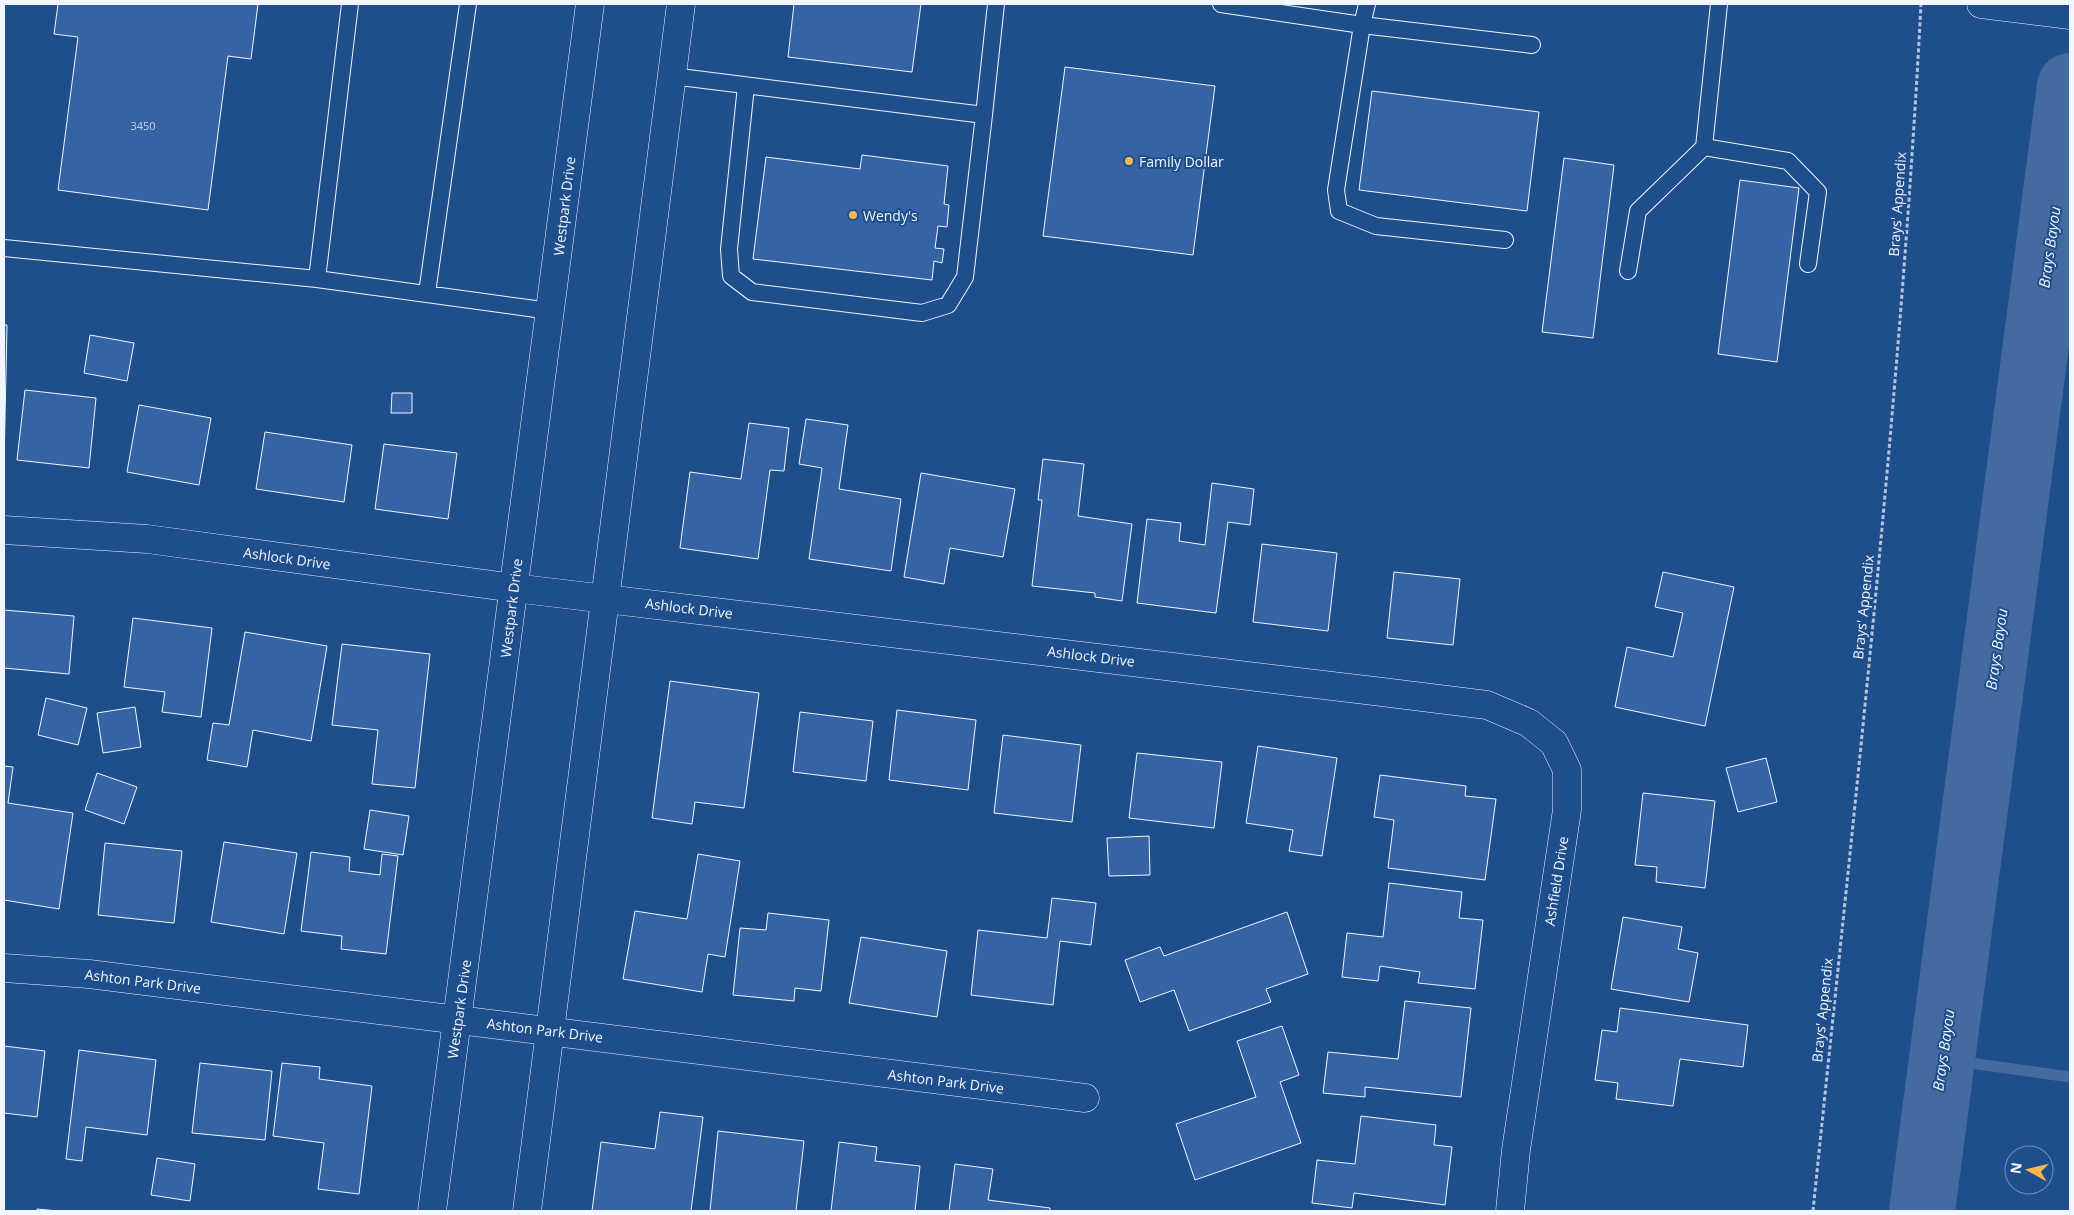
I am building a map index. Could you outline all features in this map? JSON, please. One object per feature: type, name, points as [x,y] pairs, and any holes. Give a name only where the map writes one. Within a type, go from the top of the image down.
[{"type":"street","name":"Westpark Drive","points":[[432,1211],[590,4]]},
{"type":"street","points":[[527,1211],[681,4]]},
{"type":"street","points":[[1981,4],[2070,15]]},
{"type":"street","name":"Ashlock Drive","points":[[4,530],[148,539],[514,588],[1374,691]]},
{"type":"street","name":"Ashfield Drive","points":[[1374,691],[1487,705],[1529,723],[1554,743],[1567,770],[1567,810],[1516,1150],[1510,1211]]},
{"type":"street","name":"Ashton Park Drive","points":[[4,968],[90,974],[1085,1098]]},
{"type":"lane","points":[[317,279],[350,4]]},
{"type":"lane","points":[[427,293],[468,4]]},
{"type":"lane","points":[[746,86],[730,249],[731,276],[752,292],[922,313],[948,305],[965,277],[996,4]]},
{"type":"lane","points":[[1221,4],[1532,45]]},
{"type":"lane","points":[[1367,4],[1362,24],[1336,190],[1339,211],[1376,226],[1505,240]]},
{"type":"lane","points":[[1628,271],[1638,211],[1704,147],[1718,4]]},
{"type":"lane","points":[[672,76],[984,115]]},
{"type":"lane","points":[[1704,147],[1788,161],[1818,192],[1808,264]]},
{"type":"lane","points":[[4,248],[317,279],[550,311]]},
{"type":"path","name":"Brays' Appendix","points":[[1813,1211],[1888,465],[1908,216],[1921,4]]},
{"type":"building","points":[[58,4],[258,4],[251,59],[228,56],[208,210],[58,190],[78,37],[54,34]]},
{"type":"building","points":[[794,4],[921,4],[912,72],[788,57]]},
{"type":"building","name":"Family Dollar","points":[[1065,67],[1215,86],[1193,255],[1043,236]]},
{"type":"building","points":[[1372,91],[1539,112],[1527,211],[1359,190]]},
{"type":"building","name":"Wendy's","points":[[862,155],[948,166],[944,204],[949,205],[947,227],[938,226],[935,248],[944,249],[942,263],[934,261],[932,280],[753,259],[766,157],[860,169]]},
{"type":"building","points":[[1564,158],[1614,165],[1593,338],[1542,332]]},
{"type":"building","points":[[1740,180],[1799,188],[1777,362],[1718,354]]},
{"type":"building","points":[[4,325],[7,325],[4,465]]},
{"type":"building","points":[[90,335],[134,343],[127,381],[84,373]]},
{"type":"building","points":[[25,390],[96,398],[89,468],[17,460]]},
{"type":"building","points":[[392,393],[412,393],[412,413],[391,413]]},
{"type":"building","points":[[139,405],[211,418],[199,485],[127,472]]},
{"type":"building","points":[[806,419],[848,425],[839,489],[901,499],[891,571],[809,559],[822,468],[799,464]]},
{"type":"building","points":[[749,423],[789,428],[784,471],[770,470],[758,559],[680,548],[690,472],[741,479]]},
{"type":"building","points":[[265,432],[352,445],[344,502],[256,489]]},
{"type":"building","points":[[384,444],[457,453],[448,519],[375,509]]},
{"type":"building","points":[[1043,459],[1084,464],[1078,516],[1132,524],[1122,601],[1095,597],[1095,593],[1032,586],[1042,500],[1038,500]]},
{"type":"building","points":[[921,473],[1015,489],[1003,557],[950,548],[944,584],[904,577]]},
{"type":"building","points":[[1212,483],[1254,489],[1250,525],[1228,522],[1216,613],[1137,603],[1147,519],[1181,523],[1179,541],[1205,545]]},
{"type":"building","points":[[1262,544],[1337,553],[1328,631],[1253,622]]},
{"type":"building","points":[[1394,572],[1460,579],[1453,645],[1387,638]]},
{"type":"building","points":[[1663,572],[1734,587],[1705,726],[1615,707],[1627,647],[1673,657],[1683,613],[1655,607]]},
{"type":"building","points":[[4,610],[74,616],[69,674],[4,668]]},
{"type":"building","points":[[133,618],[212,628],[201,717],[162,712],[165,692],[124,687]]},
{"type":"building","points":[[245,632],[327,646],[311,741],[253,730],[247,767],[207,760],[213,723],[229,725]]},
{"type":"building","points":[[342,644],[430,654],[415,788],[372,784],[378,730],[332,725]]},
{"type":"building","points":[[670,681],[759,693],[744,808],[695,802],[692,824],[652,818]]},
{"type":"building","points":[[46,698],[87,708],[78,745],[38,735]]},
{"type":"building","points":[[135,707],[141,747],[103,753],[97,713]]},
{"type":"building","points":[[897,710],[976,720],[968,790],[889,780]]},
{"type":"building","points":[[800,712],[873,721],[866,781],[793,772]]},
{"type":"building","points":[[1003,735],[1081,745],[1072,822],[994,813]]},
{"type":"building","points":[[1258,746],[1337,758],[1322,856],[1289,851],[1293,830],[1246,823]]},
{"type":"building","points":[[1137,753],[1222,762],[1214,828],[1129,818]]},
{"type":"building","points":[[1766,758],[1777,802],[1738,812],[1726,768]]},
{"type":"building","points":[[4,766],[13,767],[8,803],[73,813],[59,909],[4,900]]},
{"type":"building","points":[[97,773],[137,787],[124,824],[85,810]]},
{"type":"building","points":[[1380,775],[1466,786],[1465,796],[1496,799],[1485,880],[1388,868],[1394,820],[1374,817]]},
{"type":"building","points":[[1643,793],[1715,801],[1705,888],[1656,882],[1657,867],[1635,865]]},
{"type":"building","points":[[370,810],[409,816],[403,855],[364,849]]},
{"type":"building","points":[[1149,836],[1150,875],[1109,876],[1107,838]]},
{"type":"building","points":[[224,842],[297,853],[284,934],[211,922]]},
{"type":"building","points":[[105,843],[182,851],[174,923],[98,915]]},
{"type":"building","points":[[311,852],[350,857],[349,871],[380,875],[382,854],[398,856],[386,954],[341,949],[342,936],[301,931]]},
{"type":"building","points":[[698,854],[740,861],[725,957],[708,954],[702,992],[623,979],[635,911],[687,919]]},
{"type":"building","points":[[1389,883],[1462,892],[1459,918],[1483,920],[1475,989],[1418,983],[1420,972],[1380,966],[1378,981],[1342,977],[1347,933],[1383,937]]},
{"type":"building","points":[[1052,898],[1096,903],[1091,945],[1060,941],[1053,1005],[971,995],[978,930],[1047,938]]},
{"type":"building","points":[[1287,912],[1308,974],[1266,989],[1271,1002],[1189,1031],[1174,990],[1140,1002],[1125,960],[1160,947],[1164,956]]},
{"type":"building","points":[[768,913],[829,920],[821,991],[795,988],[794,1001],[733,995],[740,928],[766,930]]},
{"type":"building","points":[[1623,917],[1682,927],[1678,949],[1698,953],[1689,1002],[1611,989]]},
{"type":"building","points":[[861,937],[947,951],[937,1017],[849,1003]]},
{"type":"building","points":[[1405,1001],[1471,1008],[1461,1097],[1365,1087],[1365,1097],[1323,1093],[1328,1052],[1398,1059]]},
{"type":"building","points":[[1620,1008],[1748,1025],[1743,1067],[1680,1059],[1673,1106],[1616,1099],[1618,1083],[1595,1080],[1602,1030],[1617,1032]]},
{"type":"building","points":[[1282,1026],[1299,1075],[1280,1082],[1301,1143],[1195,1180],[1176,1124],[1256,1097],[1237,1041]]},
{"type":"building","points":[[4,1046],[45,1051],[37,1117],[4,1113]]},
{"type":"building","points":[[79,1050],[156,1060],[147,1135],[86,1127],[82,1161],[66,1159]]},
{"type":"building","points":[[200,1063],[272,1071],[265,1140],[192,1133]]},
{"type":"building","points":[[282,1063],[320,1067],[319,1079],[372,1086],[359,1194],[318,1189],[324,1143],[273,1136]]},
{"type":"building","points":[[660,1112],[703,1117],[691,1211],[592,1211],[601,1142],[655,1149]]},
{"type":"building","points":[[1361,1116],[1436,1125],[1434,1145],[1452,1147],[1445,1205],[1354,1193],[1352,1208],[1312,1203],[1317,1160],[1355,1164]]},
{"type":"building","points":[[718,1131],[804,1141],[796,1211],[710,1211]]},
{"type":"building","points":[[839,1142],[877,1147],[875,1161],[920,1166],[915,1211],[831,1211]]},
{"type":"building","points":[[157,1158],[195,1164],[190,1201],[151,1195]]},
{"type":"building","points":[[955,1164],[993,1169],[988,1200],[1050,1208],[1050,1211],[949,1211]]},
{"type":"building","points":[[37,1209],[58,1211],[37,1211]]},
{"type":"waterway","name":"Brays Bayou","points":[[1922,1211],[2070,86]]},
{"type":"waterway","points":[[1942,1059],[2070,1077]]},
{"type":"place","name":"Family Dollar","points":[[1129,161]]},
{"type":"place","name":"Wendy's","points":[[853,215]]}]
